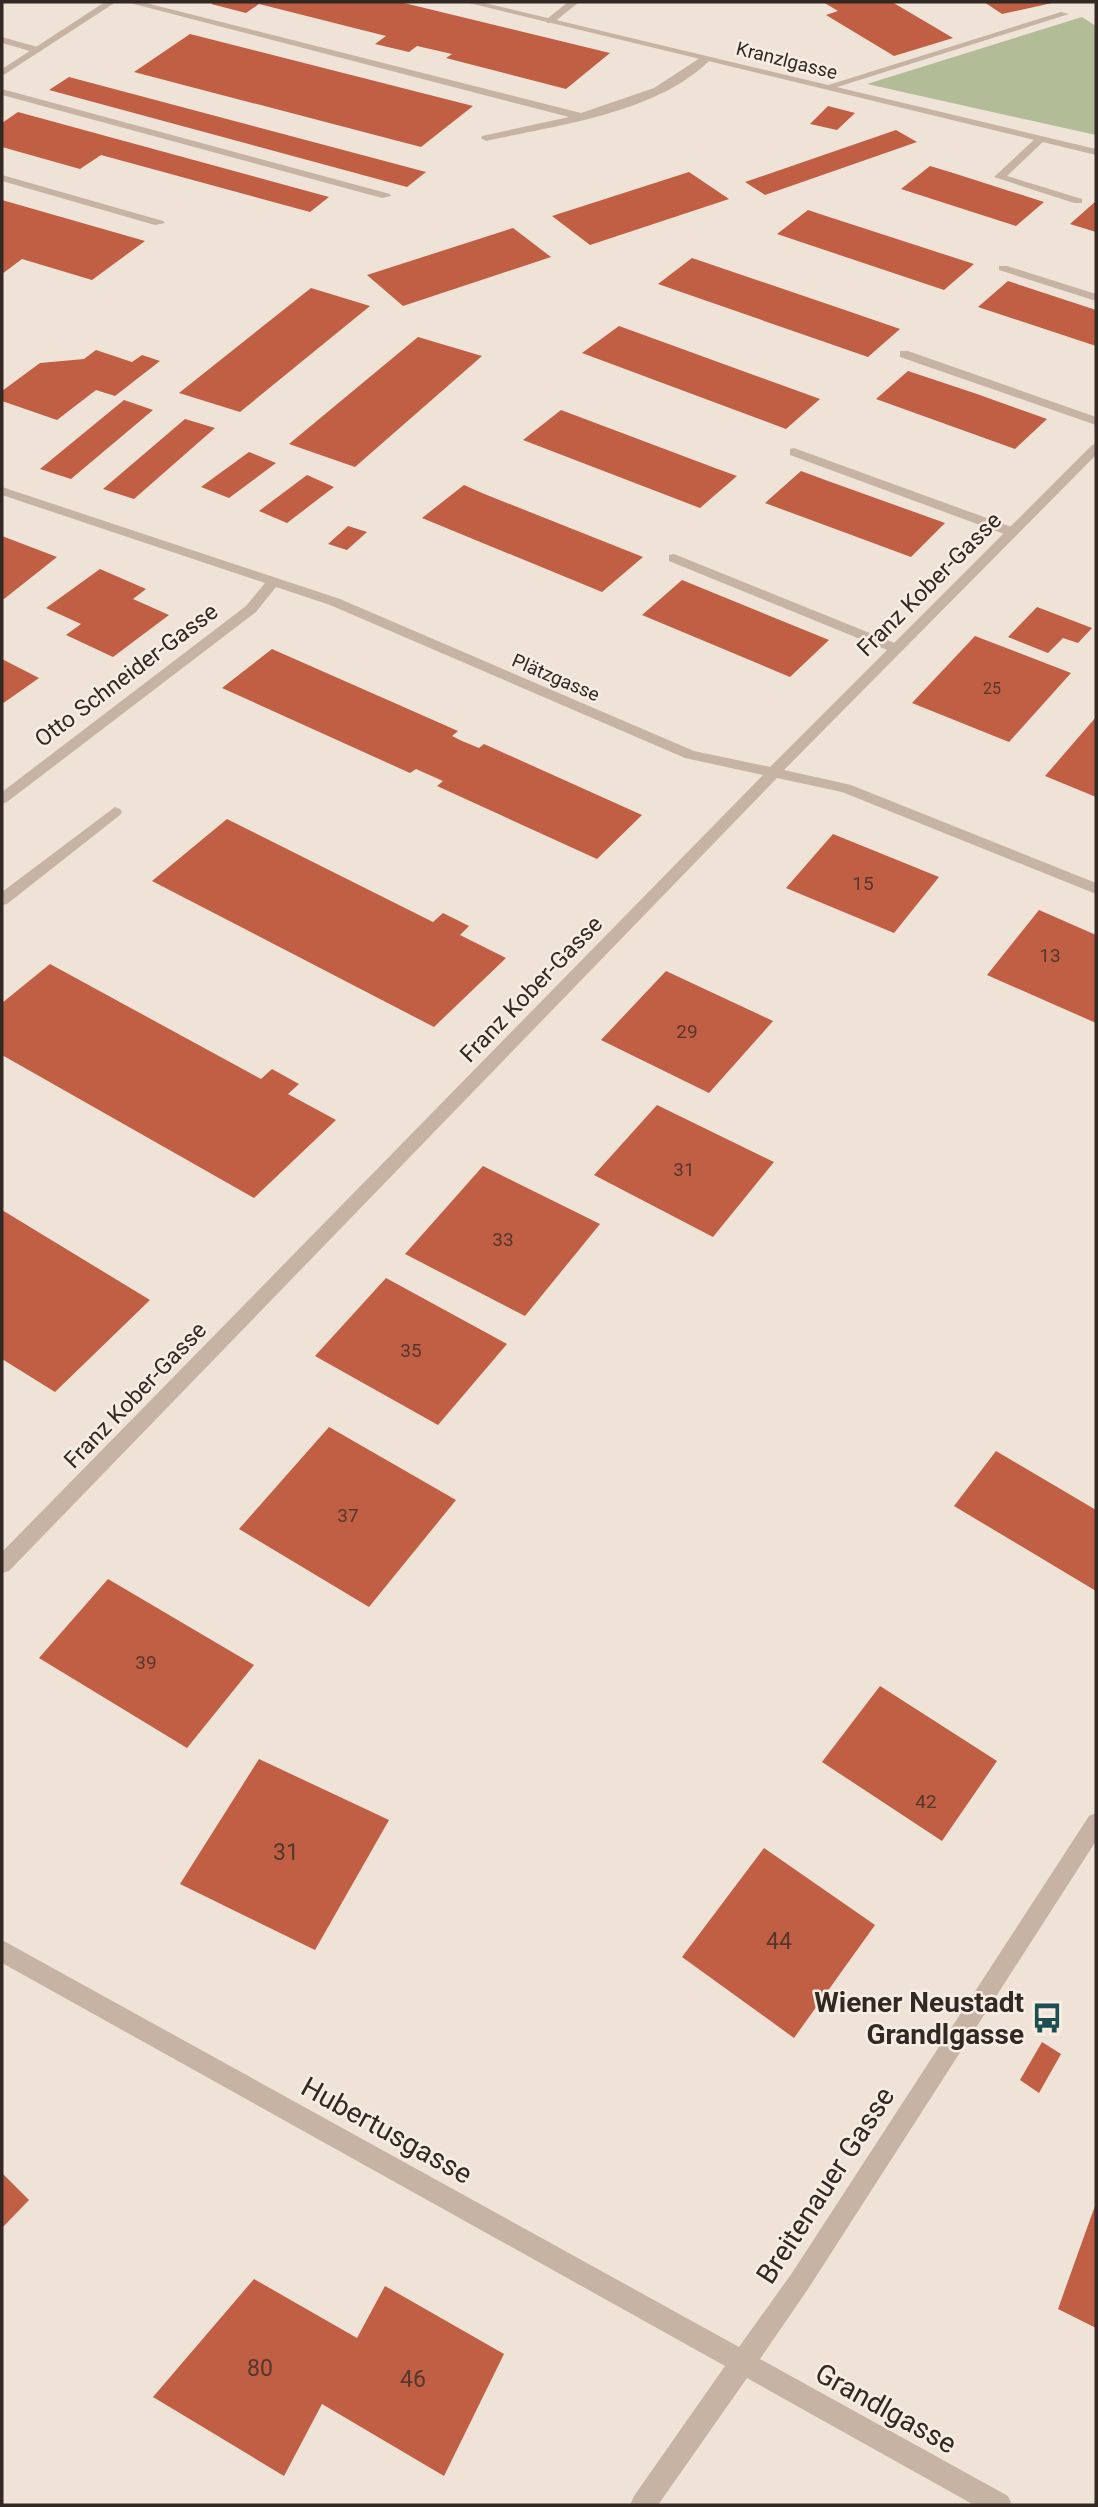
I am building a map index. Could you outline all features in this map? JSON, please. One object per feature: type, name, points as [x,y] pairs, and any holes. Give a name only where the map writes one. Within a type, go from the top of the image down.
[{"type":"street","points":[[2,73],[111,2]]},
{"type":"street","points":[[131,2],[579,116]]},
{"type":"street","name":"Kranzlgasse","points":[[470,2],[1096,152]]},
{"type":"street","points":[[550,21],[574,2]]},
{"type":"street","points":[[827,87],[1064,14]]},
{"type":"street","points":[[2,40],[37,50]]},
{"type":"street","points":[[485,138],[626,105],[691,73],[707,58]]},
{"type":"street","points":[[2,92],[386,196]]},
{"type":"street","points":[[1041,139],[999,177],[1078,201]]},
{"type":"street","points":[[2,178],[159,223]]},
{"type":"street","points":[[1003,268],[1096,298]]},
{"type":"street","points":[[904,355],[1096,421]]},
{"type":"street","name":"Franz Kober-Gasse","points":[[2,1565],[773,773],[1096,448]]},
{"type":"street","points":[[794,452],[1012,532]]},
{"type":"street","name":"Plätzgasse","points":[[2,491],[335,602],[690,755],[846,788],[1096,889]]},
{"type":"street","points":[[674,558],[897,649]]},
{"type":"street","name":"Otto Schneider-Gasse","points":[[2,799],[251,609],[273,582]]},
{"type":"street","points":[[2,901],[115,812]]},
{"type":"street","name":"Breitenauer Gasse","points":[[643,2505],[800,2281],[1096,1823]]},
{"type":"street","name":"Hubertusgasse","points":[[2,1951],[744,2361]]},
{"type":"street","name":"Grandlgasse","points":[[744,2361],[999,2505]]},
{"type":"green space","points":[[1082,17],[1096,26],[1096,135],[867,84]]},
{"type":"building","points":[[400,2],[610,53],[566,89],[446,58],[452,54],[417,46],[409,52],[375,44],[386,36],[259,4],[246,13],[211,4]]},
{"type":"building","points":[[823,2],[892,2],[953,38],[894,56],[826,15],[838,11]]},
{"type":"building","points":[[984,2],[1052,2],[1052,3],[1002,14]]},
{"type":"building","points":[[190,34],[473,106],[421,147],[134,72]]},
{"type":"building","points":[[69,77],[426,172],[407,187],[49,90]]},
{"type":"building","points":[[828,106],[855,113],[837,130],[810,124]]},
{"type":"building","points":[[18,112],[329,197],[310,212],[101,155],[80,169],[2,147],[2,123]]},
{"type":"building","points":[[896,130],[917,142],[765,195],[745,182]]},
{"type":"building","points":[[930,166],[1044,202],[1016,226],[901,189]]},
{"type":"building","points":[[689,172],[729,199],[590,245],[552,216]]},
{"type":"building","points":[[2,200],[145,241],[92,280],[22,259],[2,274]]},
{"type":"building","points":[[1096,201],[1096,232],[1070,224]]},
{"type":"building","points":[[808,210],[974,264],[944,290],[777,234]]},
{"type":"building","points":[[513,228],[551,257],[403,306],[367,275]]},
{"type":"building","points":[[692,258],[900,329],[868,357],[658,284]]},
{"type":"building","points":[[1008,281],[1096,310],[1096,346],[978,307]]},
{"type":"building","points":[[311,288],[370,306],[240,412],[179,393]]},
{"type":"building","points":[[619,326],[820,399],[786,429],[582,353]]},
{"type":"building","points":[[418,337],[482,356],[355,467],[289,444]]},
{"type":"building","points":[[96,350],[132,362],[142,355],[160,361],[115,396],[96,390],[57,420],[2,401],[2,391],[40,363],[84,359]]},
{"type":"building","points":[[908,371],[1047,419],[1015,449],[876,399]]},
{"type":"building","points":[[124,400],[153,410],[71,479],[40,469]]},
{"type":"building","points":[[561,410],[737,476],[700,508],[523,440]]},
{"type":"building","points":[[185,419],[215,428],[134,499],[103,489]]},
{"type":"building","points":[[249,452],[276,463],[229,498],[201,487]]},
{"type":"building","points":[[801,471],[945,523],[911,557],[765,503]]},
{"type":"building","points":[[307,475],[334,487],[287,523],[259,511]]},
{"type":"building","points":[[464,485],[643,557],[602,592],[422,518]]},
{"type":"building","points":[[348,526],[367,532],[347,550],[328,544]]},
{"type":"building","points":[[2,536],[57,557],[4,599],[2,598]]},
{"type":"building","points":[[100,569],[146,589],[133,599],[169,615],[113,657],[66,635],[81,624],[46,608]]},
{"type":"building","points":[[682,580],[829,640],[790,677],[642,615]]},
{"type":"building","points":[[1037,607],[1092,628],[1078,643],[1063,638],[1048,653],[1008,637]]},
{"type":"building","points":[[975,636],[1071,673],[1009,742],[912,703]]},
{"type":"building","points":[[272,649],[458,731],[452,736],[462,741],[479,748],[484,744],[642,815],[597,859],[437,786],[443,781],[416,769],[410,773],[222,688]]},
{"type":"building","points":[[2,659],[39,678],[2,704]]},
{"type":"building","points":[[1096,717],[1096,797],[1045,776]]},
{"type":"building","points":[[227,819],[433,922],[443,913],[469,926],[460,935],[506,958],[434,1027],[152,881]]},
{"type":"building","points":[[833,834],[939,877],[894,933],[786,888]]},
{"type":"building","points":[[1039,910],[1096,935],[1096,1023],[987,975]]},
{"type":"building","points":[[50,964],[261,1079],[272,1069],[299,1084],[288,1094],[336,1120],[254,1198],[2,1055],[2,1003]]},
{"type":"building","points":[[666,971],[773,1021],[709,1093],[601,1040]]},
{"type":"building","points":[[657,1105],[774,1162],[713,1237],[594,1175]]},
{"type":"building","points":[[483,1166],[600,1224],[525,1316],[405,1254]]},
{"type":"building","points":[[2,1210],[150,1300],[55,1392],[2,1359]]},
{"type":"building","points":[[386,1278],[507,1344],[438,1425],[315,1356]]},
{"type":"building","points":[[329,1427],[456,1500],[369,1607],[239,1529]]},
{"type":"building","points":[[996,1451],[1096,1510],[1096,1591],[954,1506]]},
{"type":"building","points":[[108,1579],[254,1665],[187,1748],[39,1658]]},
{"type":"building","points":[[880,1686],[997,1761],[942,1841],[822,1762]]},
{"type":"building","points":[[259,1759],[389,1820],[315,1950],[180,1884]]},
{"type":"building","points":[[764,1848],[875,1925],[794,2038],[682,1957]]},
{"type":"building","points":[[1042,2042],[1061,2054],[1039,2093],[1020,2080]]},
{"type":"building","points":[[2,2173],[29,2200],[2,2228]]},
{"type":"building","points":[[1096,2203],[1096,2328],[1058,2309]]},
{"type":"building","points":[[254,2279],[357,2338],[385,2286],[504,2354],[444,2476],[322,2404],[284,2476],[153,2397]]},
{"type":"place","name":"Wiener Neustadt Grandlgasse","points":[[1047,2018]]}]
